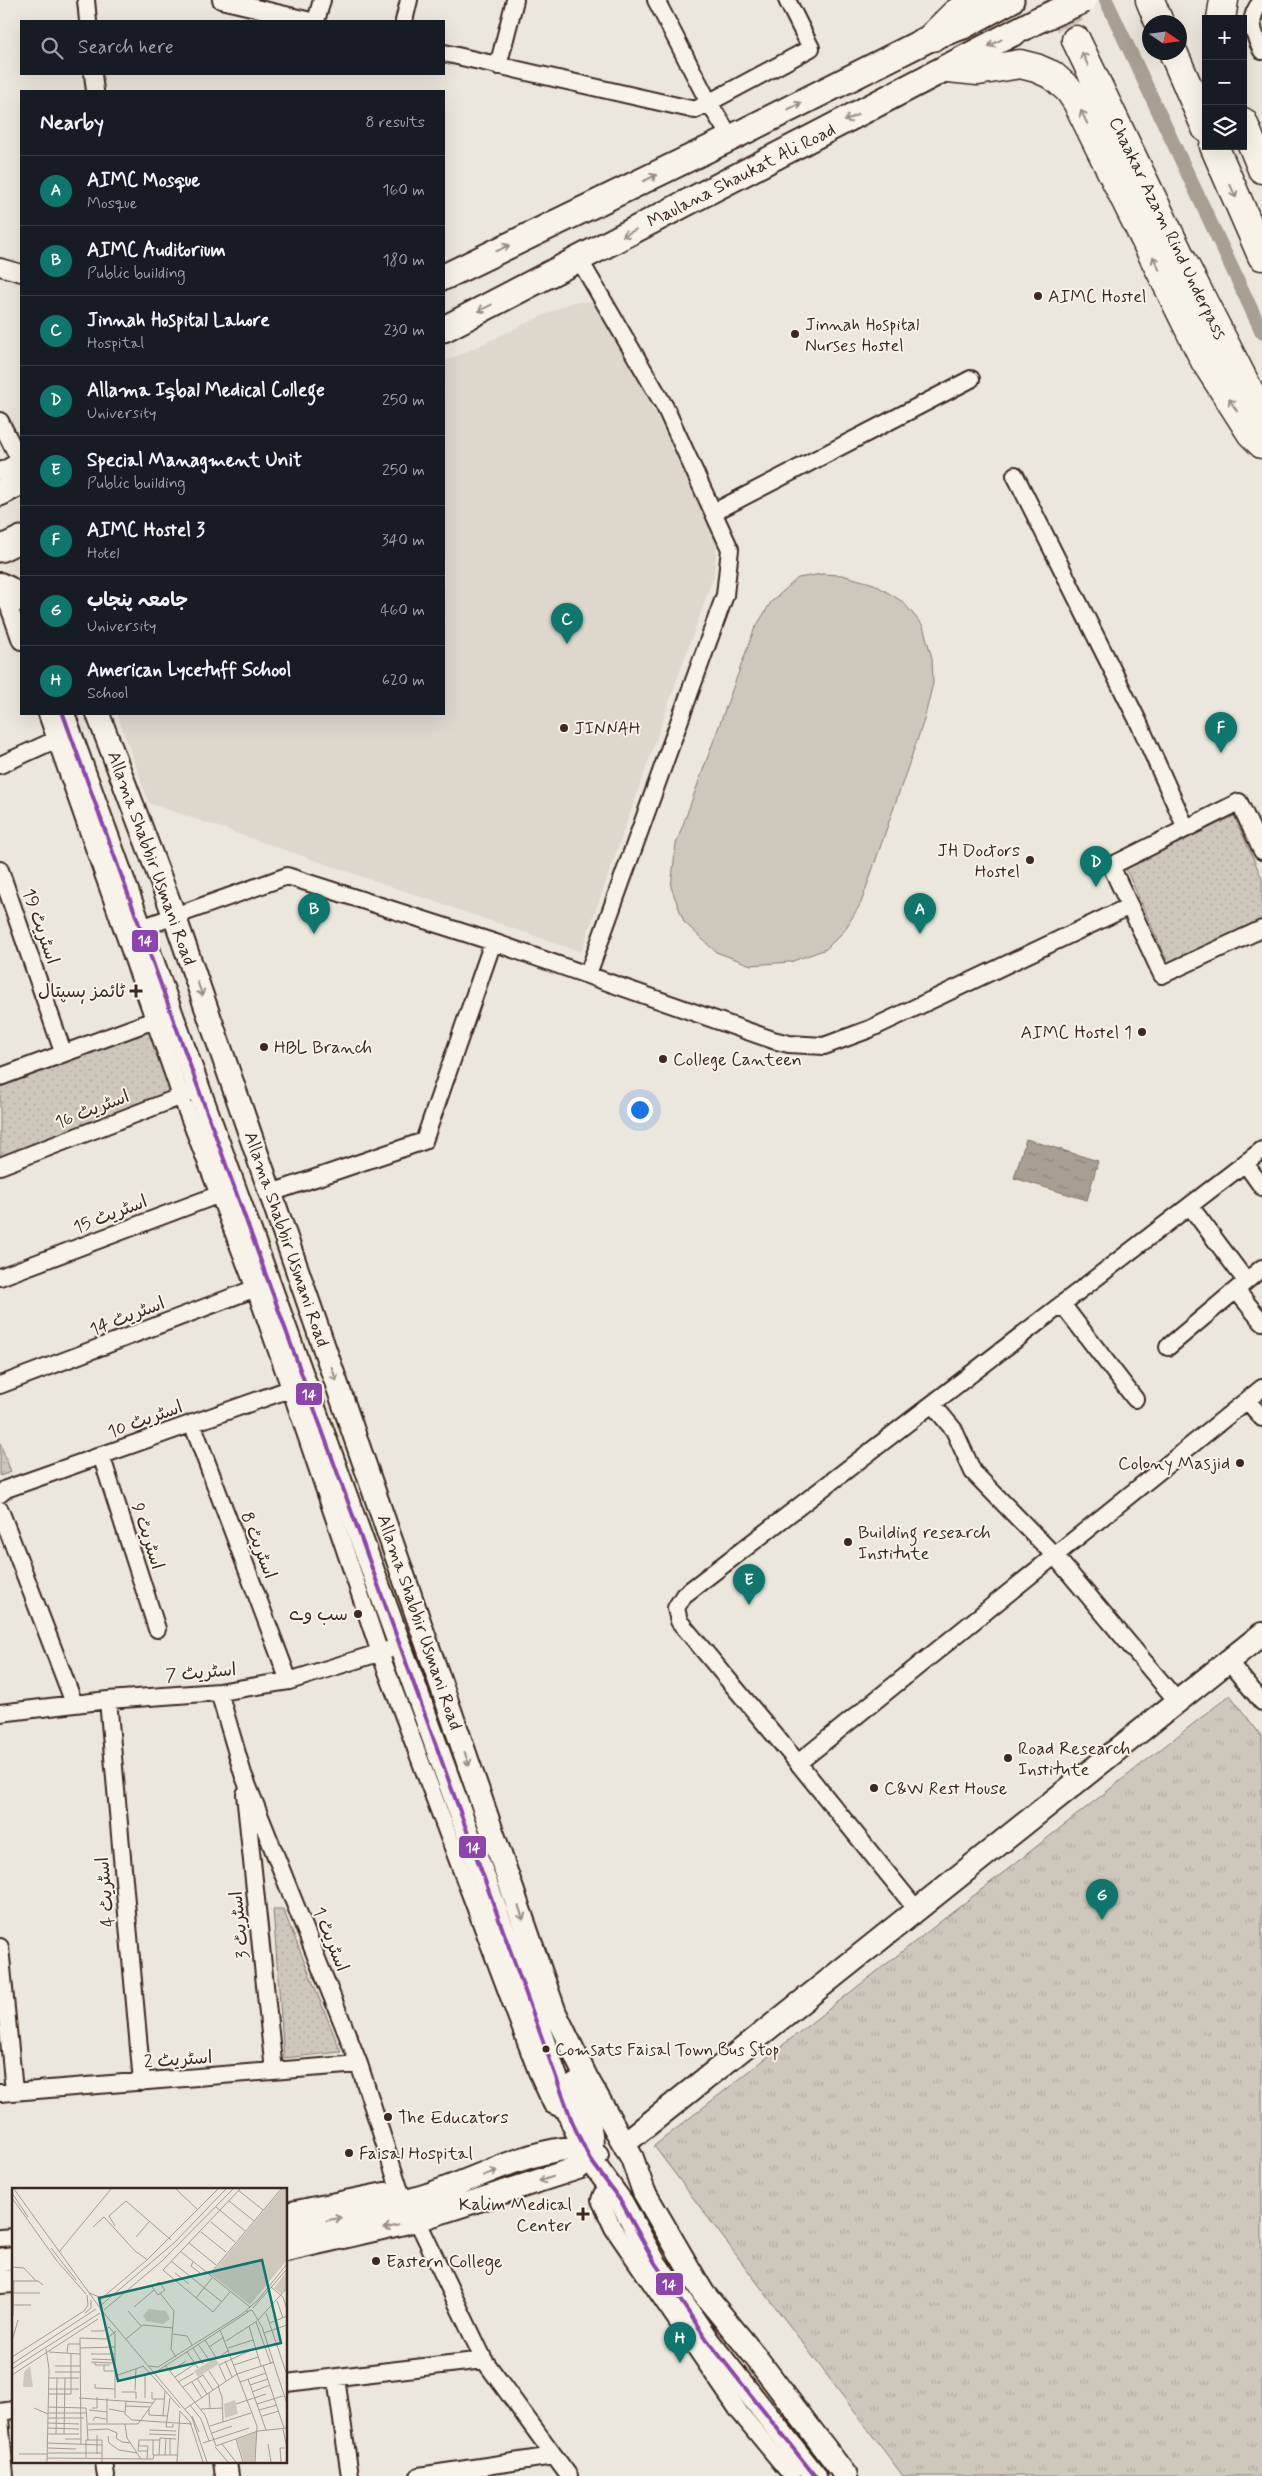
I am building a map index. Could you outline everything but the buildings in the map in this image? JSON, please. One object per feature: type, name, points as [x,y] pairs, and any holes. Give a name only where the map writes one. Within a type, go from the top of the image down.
[{"type":"highway","points":[[932,37],[955,14],[978,0]]},
{"type":"highway","points":[[1150,0],[1156,15]]},
{"type":"highway","points":[[1222,15],[1224,0]]},
{"type":"highway","name":"Chaakar Azam Rind Underpass","points":[[1076,40],[1182,260],[1262,416]]},
{"type":"highway","points":[[1176,60],[1202,119]]},
{"type":"highway","points":[[948,68],[978,71],[1020,64],[1052,75],[1068,90],[1077,102],[1205,361],[1251,433],[1262,444]]},
{"type":"highway","points":[[1247,132],[1262,169]]},
{"type":"highway","points":[[1216,150],[1262,256]]},
{"type":"main road","name":"Maulana Shaukat Ali Road","points":[[445,277],[731,138],[932,37],[963,26],[1011,0]]},
{"type":"main road","name":"Maulana Shaukat Ali Road","points":[[445,328],[1038,20],[1084,0]]},
{"type":"main road","points":[[560,221],[579,259]]},
{"type":"main road","points":[[0,493],[20,469]]},
{"type":"main road","points":[[0,549],[20,539]]},
{"type":"main road","points":[[0,584],[16,593],[20,599]]},
{"type":"main road","name":"Allama Shabbir Usmani Road","points":[[98,715],[174,915],[555,2013],[594,2093],[625,2144],[638,2172],[644,2192],[704,2293],[846,2476]]},
{"type":"main road","name":"Allama Shabbir Usmani Road","points":[[63,729],[141,928],[163,1016],[298,1386],[390,1649],[568,2112],[589,2153],[612,2188],[655,2263],[708,2341],[748,2408],[815,2476]]},
{"type":"main road","points":[[625,2144],[1262,1634]]},
{"type":"main road","points":[[288,2250],[417,2220],[578,2168],[589,2153],[585,2108],[564,2060],[555,2013]]},
{"type":"main road","points":[[288,2229],[350,2216],[402,2195],[564,2149],[589,2153],[644,2192]]},
{"type":"street","points":[[86,0],[88,20]]},
{"type":"street","points":[[221,0],[274,6],[309,20]]},
{"type":"street","points":[[316,20],[322,0]]},
{"type":"street","points":[[404,20],[409,0]]},
{"type":"street","points":[[498,66],[516,0]]},
{"type":"street","points":[[656,0],[709,103],[731,138]]},
{"type":"street","points":[[445,53],[678,108],[694,110],[811,48],[787,0]]},
{"type":"street","points":[[1262,1],[1255,8],[1251,22],[1253,32],[1262,51]]},
{"type":"street","points":[[93,75],[95,90]]},
{"type":"street","points":[[579,259],[600,292],[665,407],[730,549],[725,595],[588,974]]},
{"type":"street","points":[[0,267],[20,273]]},
{"type":"street","points":[[714,512],[971,379]]},
{"type":"street","points":[[0,421],[20,466]]},
{"type":"street","points":[[0,472],[20,468]]},
{"type":"street","points":[[1015,475],[1138,721],[1186,828]]},
{"type":"street","points":[[0,584],[20,638]]},
{"type":"street","points":[[0,1077],[163,1016],[63,729],[48,715]]},
{"type":"street","points":[[0,765],[63,729]]},
{"type":"street","points":[[1262,851],[1239,802],[1111,866],[1162,976],[1262,929]]},
{"type":"street","name":"اسٹریٹ 19","points":[[0,870],[63,1052]]},
{"type":"street","points":[[141,928],[287,876],[588,974],[773,1040],[789,1044],[824,1046],[870,1029],[1130,906]]},
{"type":"street","points":[[271,1193],[424,1141],[493,942]]},
{"type":"street","name":"اسٹریٹ 16","points":[[0,1166],[190,1093]]},
{"type":"street","points":[[917,1910],[798,1763],[679,1621],[676,1608],[684,1595],[1262,1150]]},
{"type":"street","points":[[1245,1163],[1262,1187]]},
{"type":"street","name":"اسٹریٹ 15","points":[[0,1277],[227,1191]]},
{"type":"street","points":[[1190,1206],[1241,1285],[1262,1322]]},
{"type":"street","points":[[1168,1347],[1262,1268]]},
{"type":"street","name":"اسٹریٹ 14","points":[[0,1385],[262,1286]]},
{"type":"street","points":[[1062,1304],[1135,1399]]},
{"type":"street","name":"اسٹریٹ 10","points":[[0,1494],[6,1490],[102,1455],[298,1386]]},
{"type":"street","points":[[798,1763],[1262,1388]]},
{"type":"street","points":[[1247,1400],[1262,1418]]},
{"type":"street","points":[[933,1404],[954,1430],[973,1472],[1056,1556],[1178,1702]]},
{"type":"street","name":"اسٹریٹ 8","points":[[192,1423],[289,1681]]},
{"type":"street","name":"اسٹریٹ 9","points":[[102,1455],[157,1629]]},
{"type":"street","points":[[0,1510],[74,1703]]},
{"type":"street","name":"اسٹریٹ 7","points":[[0,1713],[74,1703],[219,1692],[289,1681],[390,1649]]},
{"type":"street","points":[[1228,1661],[1262,1702]]},
{"type":"street","name":"اسٹریٹ 1","points":[[219,1692],[243,1774],[359,2064],[402,2195]]},
{"type":"street","name":"اسٹریٹ 4","points":[[108,1700],[142,2082]]},
{"type":"street","name":"اسٹریٹ 3","points":[[243,1774],[274,2071]]},
{"type":"street","points":[[0,1946],[7,2092]]},
{"type":"street","name":"اسٹریٹ 2","points":[[7,2092],[359,2064]]},
{"type":"street","points":[[288,2211],[402,2195]]},
{"type":"street","points":[[417,2220],[484,2360],[570,2476]]},
{"type":"street","points":[[288,2384],[484,2360]]},
{"type":"street","points":[[336,2378],[350,2476]]},
{"type":"street","points":[[748,2408],[792,2476]]},
{"type":"street","points":[[0,2418],[5,2476]]},
{"type":"street","points":[[419,2476],[554,2456]]},
{"type":"shaded area","points":[[572,302],[593,302],[610,317],[717,543],[714,575],[581,952],[149,803],[117,715],[445,715],[445,362]]},
{"type":"green space","points":[[822,574],[842,575],[874,584],[903,602],[923,626],[932,658],[933,683],[924,720],[861,903],[844,931],[826,949],[790,962],[751,965],[716,952],[684,922],[671,887],[676,844],[754,630],[771,602],[798,578]]},
{"type":"green space","points":[[1234,816],[1262,878],[1262,919],[1168,963],[1126,869]]},
{"type":"green space","points":[[152,1026],[176,1096],[0,1161],[0,1082]]},
{"type":"green space","points":[[0,1443],[11,1472],[0,1476]]},
{"type":"green space","points":[[1230,1695],[1262,1737],[1262,2476],[903,2476],[654,2146]]},
{"type":"green space","points":[[273,1909],[283,1909],[341,2052],[284,2058]]},
{"type":"water","points":[[1026,1139],[1098,1161],[1087,1200],[1014,1178]]},
{"type":"waterway","points":[[1106,0],[1262,332]]},
{"type":"tunnel","points":[[1059,0],[1076,40]]},
{"type":"transit line","name":"14","points":[[63,715],[573,2124],[590,2159],[622,2203],[655,2263],[708,2341],[815,2476]]},
{"type":"place","name":"AIMC Hostel","points":[[1038,296]]},
{"type":"place","name":"Jinnah Hospital Nurses Hostel","points":[[795,334]]},
{"type":"place","name":"Jinnah Hospital Lahore","points":[[567,644]]},
{"type":"place","name":"JINNAH","points":[[564,728]]},
{"type":"place","name":"AIMC Hostel 3","points":[[1221,753]]},
{"type":"place","name":"JH Doctors Hostel","points":[[1030,860]]},
{"type":"place","name":"Allama Iqbal Medical College","points":[[1096,887]]},
{"type":"place","name":"AIMC Auditorium","points":[[314,934]]},
{"type":"place","name":"AIMC Mosque","points":[[920,934]]},
{"type":"place","name":"ٹائمز ہسپتال","points":[[136,991]]},
{"type":"place","name":"AIMC Hostel 1","points":[[1142,1032]]},
{"type":"place","name":"HBL Branch","points":[[264,1047]]},
{"type":"place","name":"College Canteen","points":[[663,1059]]},
{"type":"place","name":"Colony Masjid","points":[[1240,1463]]},
{"type":"place","name":"Building research Institute","points":[[848,1542]]},
{"type":"place","name":"Special Managment Unit","points":[[749,1605]]},
{"type":"place","name":"سب وے","points":[[358,1614]]},
{"type":"place","name":"Road Research Institute","points":[[1008,1758]]},
{"type":"place","name":"C&W Rest House","points":[[874,1788]]},
{"type":"place","name":"جامعہ پنجاب","points":[[1102,1920]]},
{"type":"place","name":"Comsats Faisal Town Bus Stop","points":[[546,2049]]},
{"type":"place","name":"The Educators","points":[[388,2117]]},
{"type":"place","name":"Faisal Hospital","points":[[349,2153]]},
{"type":"place","name":"Kalim Medical Center","points":[[583,2214]]},
{"type":"place","name":"Eastern College","points":[[376,2261]]},
{"type":"place","name":"American Lycetuff School","points":[[680,2363]]}]
